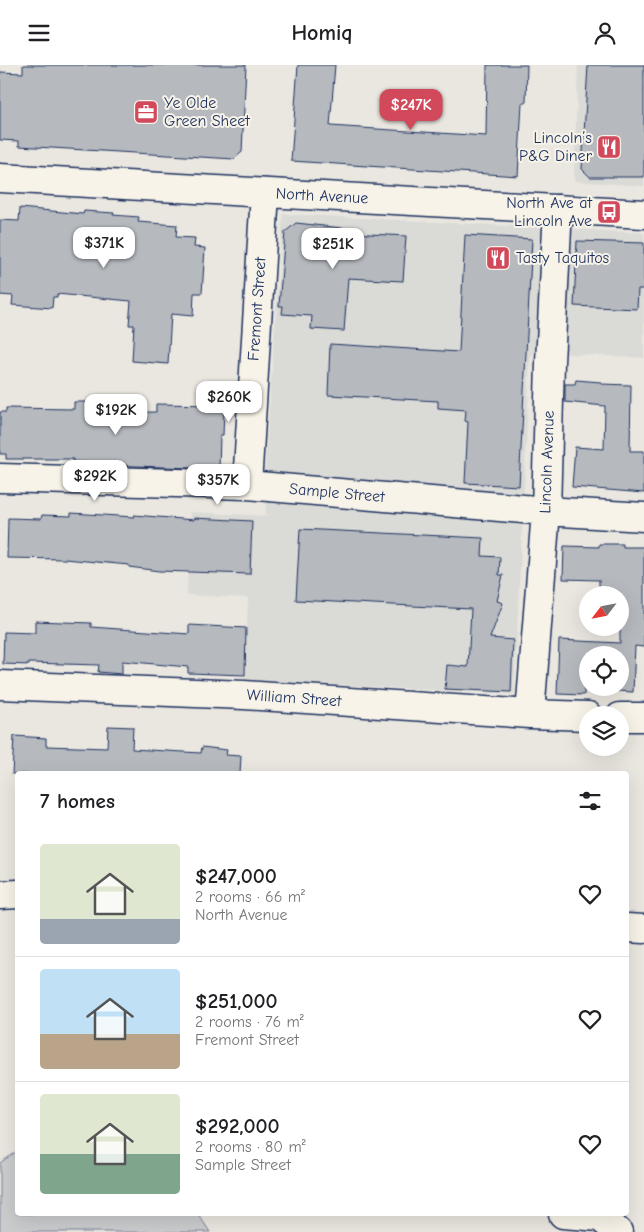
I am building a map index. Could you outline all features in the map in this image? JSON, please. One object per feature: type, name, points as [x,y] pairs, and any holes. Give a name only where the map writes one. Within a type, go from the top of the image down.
[{"type":"street","name":"North Avenue","points":[[0,178],[644,214]]},
{"type":"street","name":"Fremont Street","points":[[247,485],[265,193]]},
{"type":"street","name":"Lincoln Avenue","points":[[530,714],[546,511],[550,362],[558,209]]},
{"type":"street","name":"Sample Street","points":[[0,478],[247,485],[546,511],[644,517]]},
{"type":"street","name":"William Street","points":[[0,685],[244,695],[579,716]]},
{"type":"street","points":[[629,717],[644,717]]},
{"type":"street","points":[[0,895],[15,894]]},
{"type":"street","points":[[629,928],[644,929]]},
{"type":"street","points":[[588,1216],[600,1217],[618,1232]]},
{"type":"shaded area","points":[[578,65],[644,65],[644,186],[574,181]]},
{"type":"shaded area","points":[[283,214],[644,233],[644,358],[533,352],[530,360],[514,694],[245,680],[248,598],[187,595],[190,512],[266,516],[265,468]]},
{"type":"shaded area","points":[[15,1152],[15,1216],[199,1216],[210,1232],[0,1232],[0,1163]]},
{"type":"building","points":[[23,65],[246,65],[242,152],[234,159],[19,146],[19,141],[0,140],[0,72],[23,73]]},
{"type":"building","points":[[298,65],[335,65],[330,126],[486,136],[487,65],[527,65],[526,103],[522,103],[518,176],[291,161]]},
{"type":"building","points":[[588,65],[644,65],[644,177],[590,177],[582,169]]},
{"type":"building","points":[[20,208],[83,214],[84,211],[114,213],[113,215],[139,217],[138,222],[177,225],[176,237],[195,238],[194,247],[205,248],[202,293],[194,293],[193,316],[171,314],[168,364],[132,361],[134,325],[129,325],[131,301],[57,294],[57,297],[53,297],[52,308],[12,305],[13,296],[0,295],[0,220],[19,221]]},
{"type":"building","points":[[296,223],[351,229],[351,233],[406,236],[403,281],[348,278],[344,331],[311,329],[312,316],[282,314],[283,306],[279,306],[285,232]]},
{"type":"building","points":[[465,235],[532,239],[519,486],[465,483],[468,422],[465,421],[466,410],[438,408],[438,401],[328,395],[330,344],[459,352]]},
{"type":"building","points":[[577,241],[644,243],[644,289],[638,289],[637,309],[574,306]]},
{"type":"building","points":[[576,380],[601,382],[601,384],[631,385],[630,451],[644,451],[644,493],[572,487],[575,447],[604,449],[605,406],[565,402],[565,384],[575,384]]},
{"type":"building","points":[[74,402],[98,402],[98,413],[156,412],[156,404],[216,405],[216,410],[224,411],[223,435],[220,435],[219,469],[106,465],[106,463],[73,462],[73,459],[6,459],[6,454],[0,454],[0,412],[6,412],[6,408],[74,409]]},
{"type":"building","points":[[71,513],[134,517],[134,515],[194,520],[194,518],[252,521],[250,574],[159,571],[129,567],[129,565],[65,559],[7,558],[8,518],[41,519],[42,515],[71,516]]},
{"type":"building","points":[[300,529],[483,538],[482,556],[500,557],[499,575],[503,575],[497,601],[503,603],[490,638],[513,640],[511,692],[445,689],[447,665],[468,667],[471,609],[296,600]]},
{"type":"building","points":[[599,544],[623,544],[623,547],[644,547],[644,647],[635,646],[633,692],[629,692],[629,646],[579,646],[579,695],[557,694],[559,640],[620,643],[620,636],[629,636],[629,586],[599,586],[599,580],[563,579],[564,546],[599,547]]},
{"type":"building","points":[[35,621],[91,623],[91,627],[189,634],[189,625],[246,628],[245,675],[188,673],[188,667],[122,661],[122,674],[98,672],[99,665],[3,664],[4,632],[35,633]]},
{"type":"building","points":[[108,726],[133,727],[132,749],[201,753],[202,747],[227,750],[226,755],[241,756],[240,771],[15,771],[15,774],[12,774],[14,736],[46,738],[46,746],[107,748]]},
{"type":"place","name":"Ye Olde Green Sheet","points":[[146,112]]},
{"type":"place","name":"Lincoln’s P&G Diner","points":[[609,147]]},
{"type":"place","name":"North Ave at Lincoln Ave","points":[[609,212]]},
{"type":"place","name":"Tasty Taquitos","points":[[498,258]]}]
